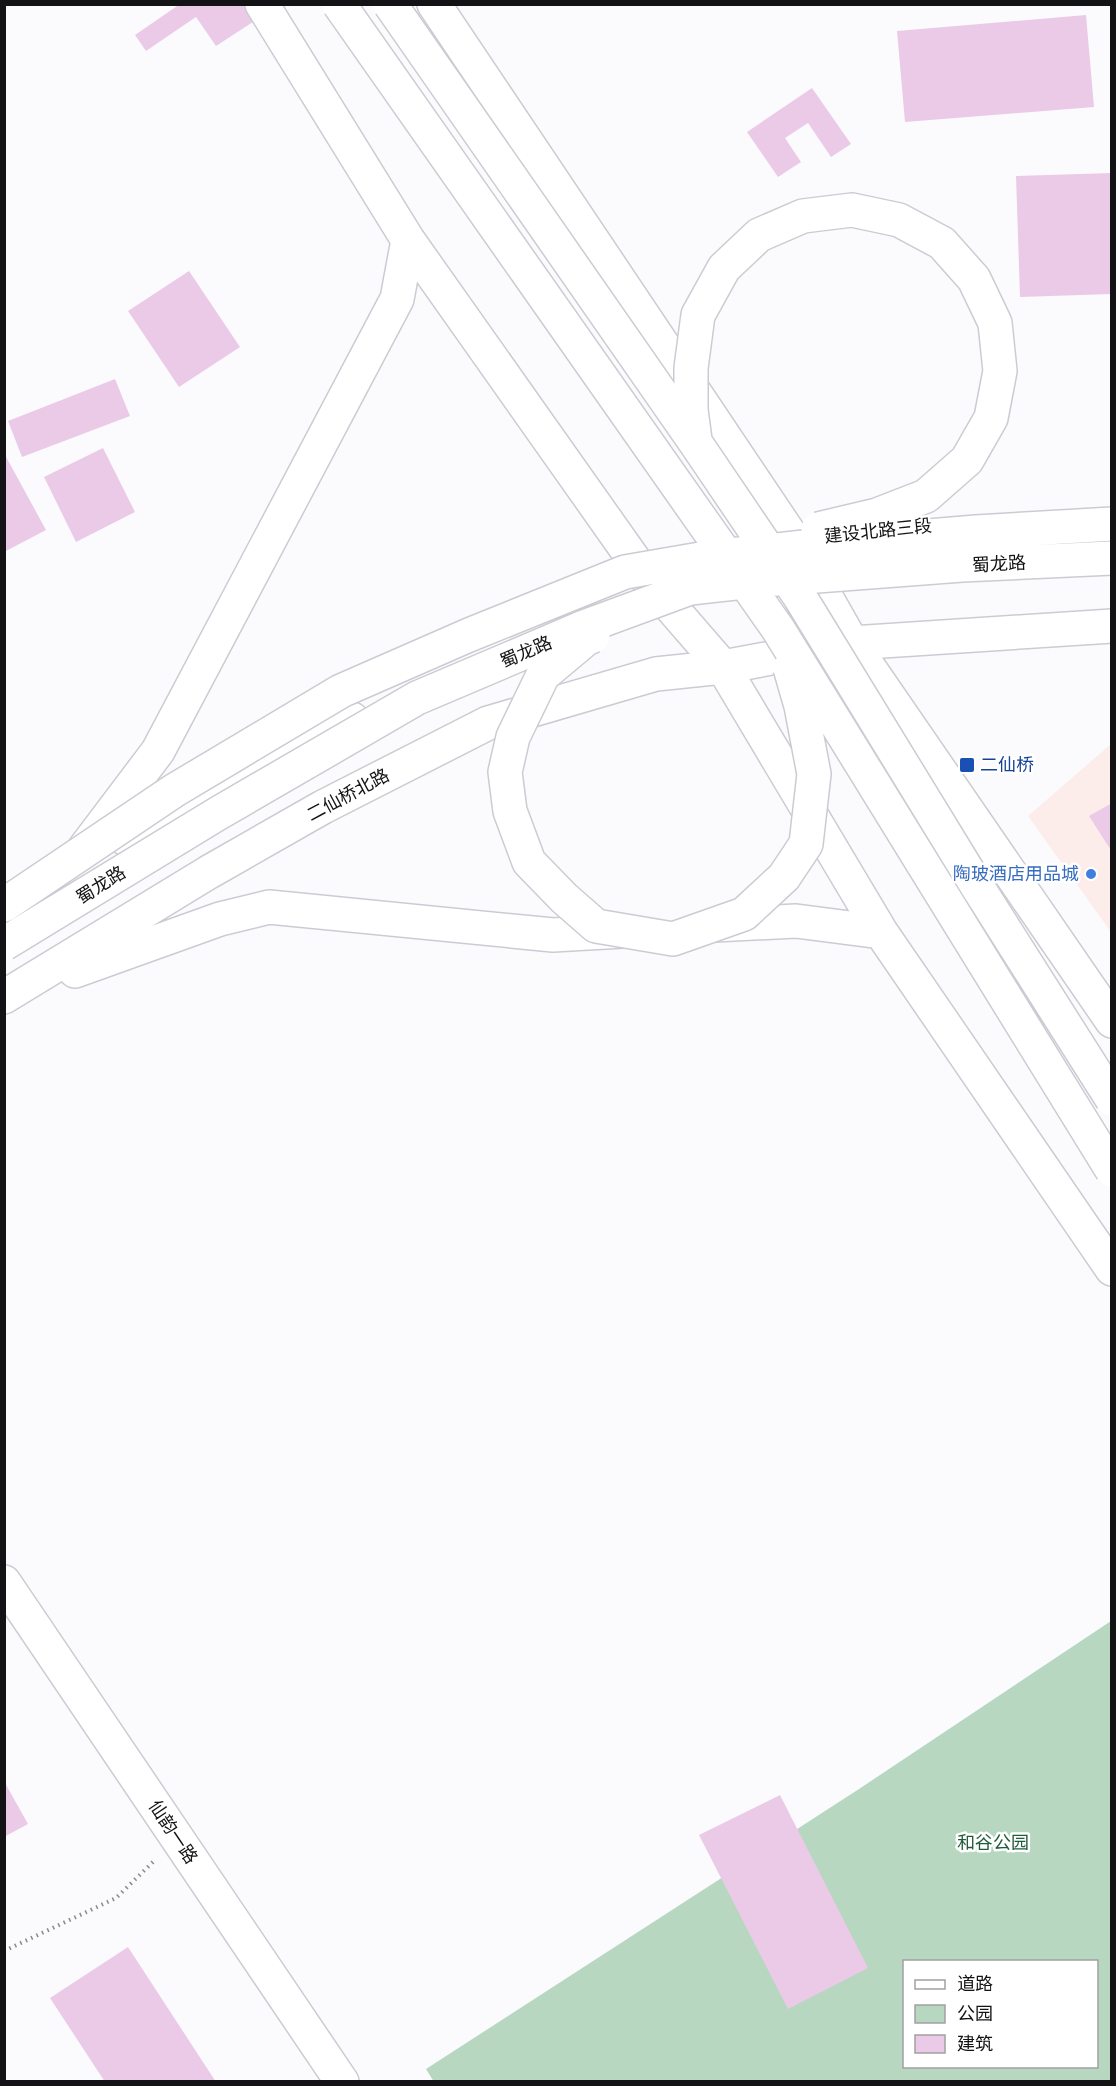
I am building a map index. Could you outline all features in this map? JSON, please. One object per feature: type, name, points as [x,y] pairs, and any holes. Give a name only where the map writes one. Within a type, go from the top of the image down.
[{"type":"main road","points":[[262,4],[408,240],[651,584],[723,667],[881,932],[1112,1269]]},
{"type":"main road","points":[[339,4],[778,629],[1112,1170]]},
{"type":"main road","points":[[390,4],[800,597],[977,886],[1112,1099]]},
{"type":"main road","points":[[434,4],[793,539],[852,643],[1112,1022]]},
{"type":"main road","points":[[695,442],[691,410],[691,368],[698,315],[724,268],[759,235],[803,216],[852,210],[899,220],[942,243],[974,279],[995,323],[1000,371],[991,418],[967,460],[926,496],[876,515],[712,557]]},
{"type":"main road","points":[[70,867],[158,752],[397,299],[408,240]]},
{"type":"main road","name":"建设北路三段","points":[[651,584],[793,539],[1112,508]]},
{"type":"main road","name":"蜀龙路","points":[[4,905],[175,790],[341,691],[469,635],[625,572],[712,557],[822,545],[976,532],[1112,524]]},
{"type":"main road","name":"蜀龙路","points":[[4,944],[217,814],[417,698],[584,627],[690,588],[764,580],[1112,558]]},
{"type":"main road","points":[[764,580],[682,602],[586,639],[543,675],[513,737],[505,772],[510,811],[529,862],[564,898],[596,926],[673,939],[744,914],[784,877],[807,844],[814,774],[801,706],[778,629]]},
{"type":"main road","points":[[4,899],[434,678],[651,584]]},
{"type":"main road","points":[[723,667],[852,643],[1112,626]]},
{"type":"main road","name":"二仙桥北路","points":[[8,995],[209,872],[323,807],[488,723],[656,674],[723,667]]},
{"type":"main road","points":[[8,995],[220,919],[269,907],[553,935],[796,921],[881,932]]},
{"type":"main road","name":"仙韵一路","points":[[4,1582],[342,2082]]},
{"type":"path","points":[[4,1951],[116,1898],[178,1839]]},
{"type":"shaded area","name":"陶玻酒店用品城","points":[[1111,744],[1111,932],[1028,816]]},
{"type":"green space","name":"和谷公园","points":[[1111,1621],[1111,2081],[434,2082],[426,2069],[859,1789]]},
{"type":"building","points":[[180,4],[250,4],[259,18],[216,46],[196,17],[146,51],[135,35]]},
{"type":"building","points":[[1086,15],[1094,107],[905,122],[897,31]]},
{"type":"building","points":[[812,88],[851,144],[831,157],[808,123],[785,138],[801,162],[778,177],[747,132]]},
{"type":"building","points":[[1112,173],[1112,294],[1020,297],[1016,176]]},
{"type":"building","points":[[189,271],[240,347],[179,387],[128,311]]},
{"type":"building","points":[[115,379],[130,416],[22,457],[8,421]]},
{"type":"building","points":[[103,448],[135,512],[76,542],[44,477]]},
{"type":"building","points":[[4,453],[46,530],[4,552]]},
{"type":"building","points":[[1112,803],[1112,852],[1089,816]]},
{"type":"building","points":[[4,1781],[28,1824],[4,1837]]},
{"type":"building","points":[[780,1795],[868,1968],[788,2009],[699,1835]]},
{"type":"building","points":[[128,1947],[216,2082],[105,2082],[50,1998]]},
{"type":"place","name":"二仙桥","points":[[967,765]]},
{"type":"place","name":"陶玻酒店用品城","points":[[1091,874]]}]
